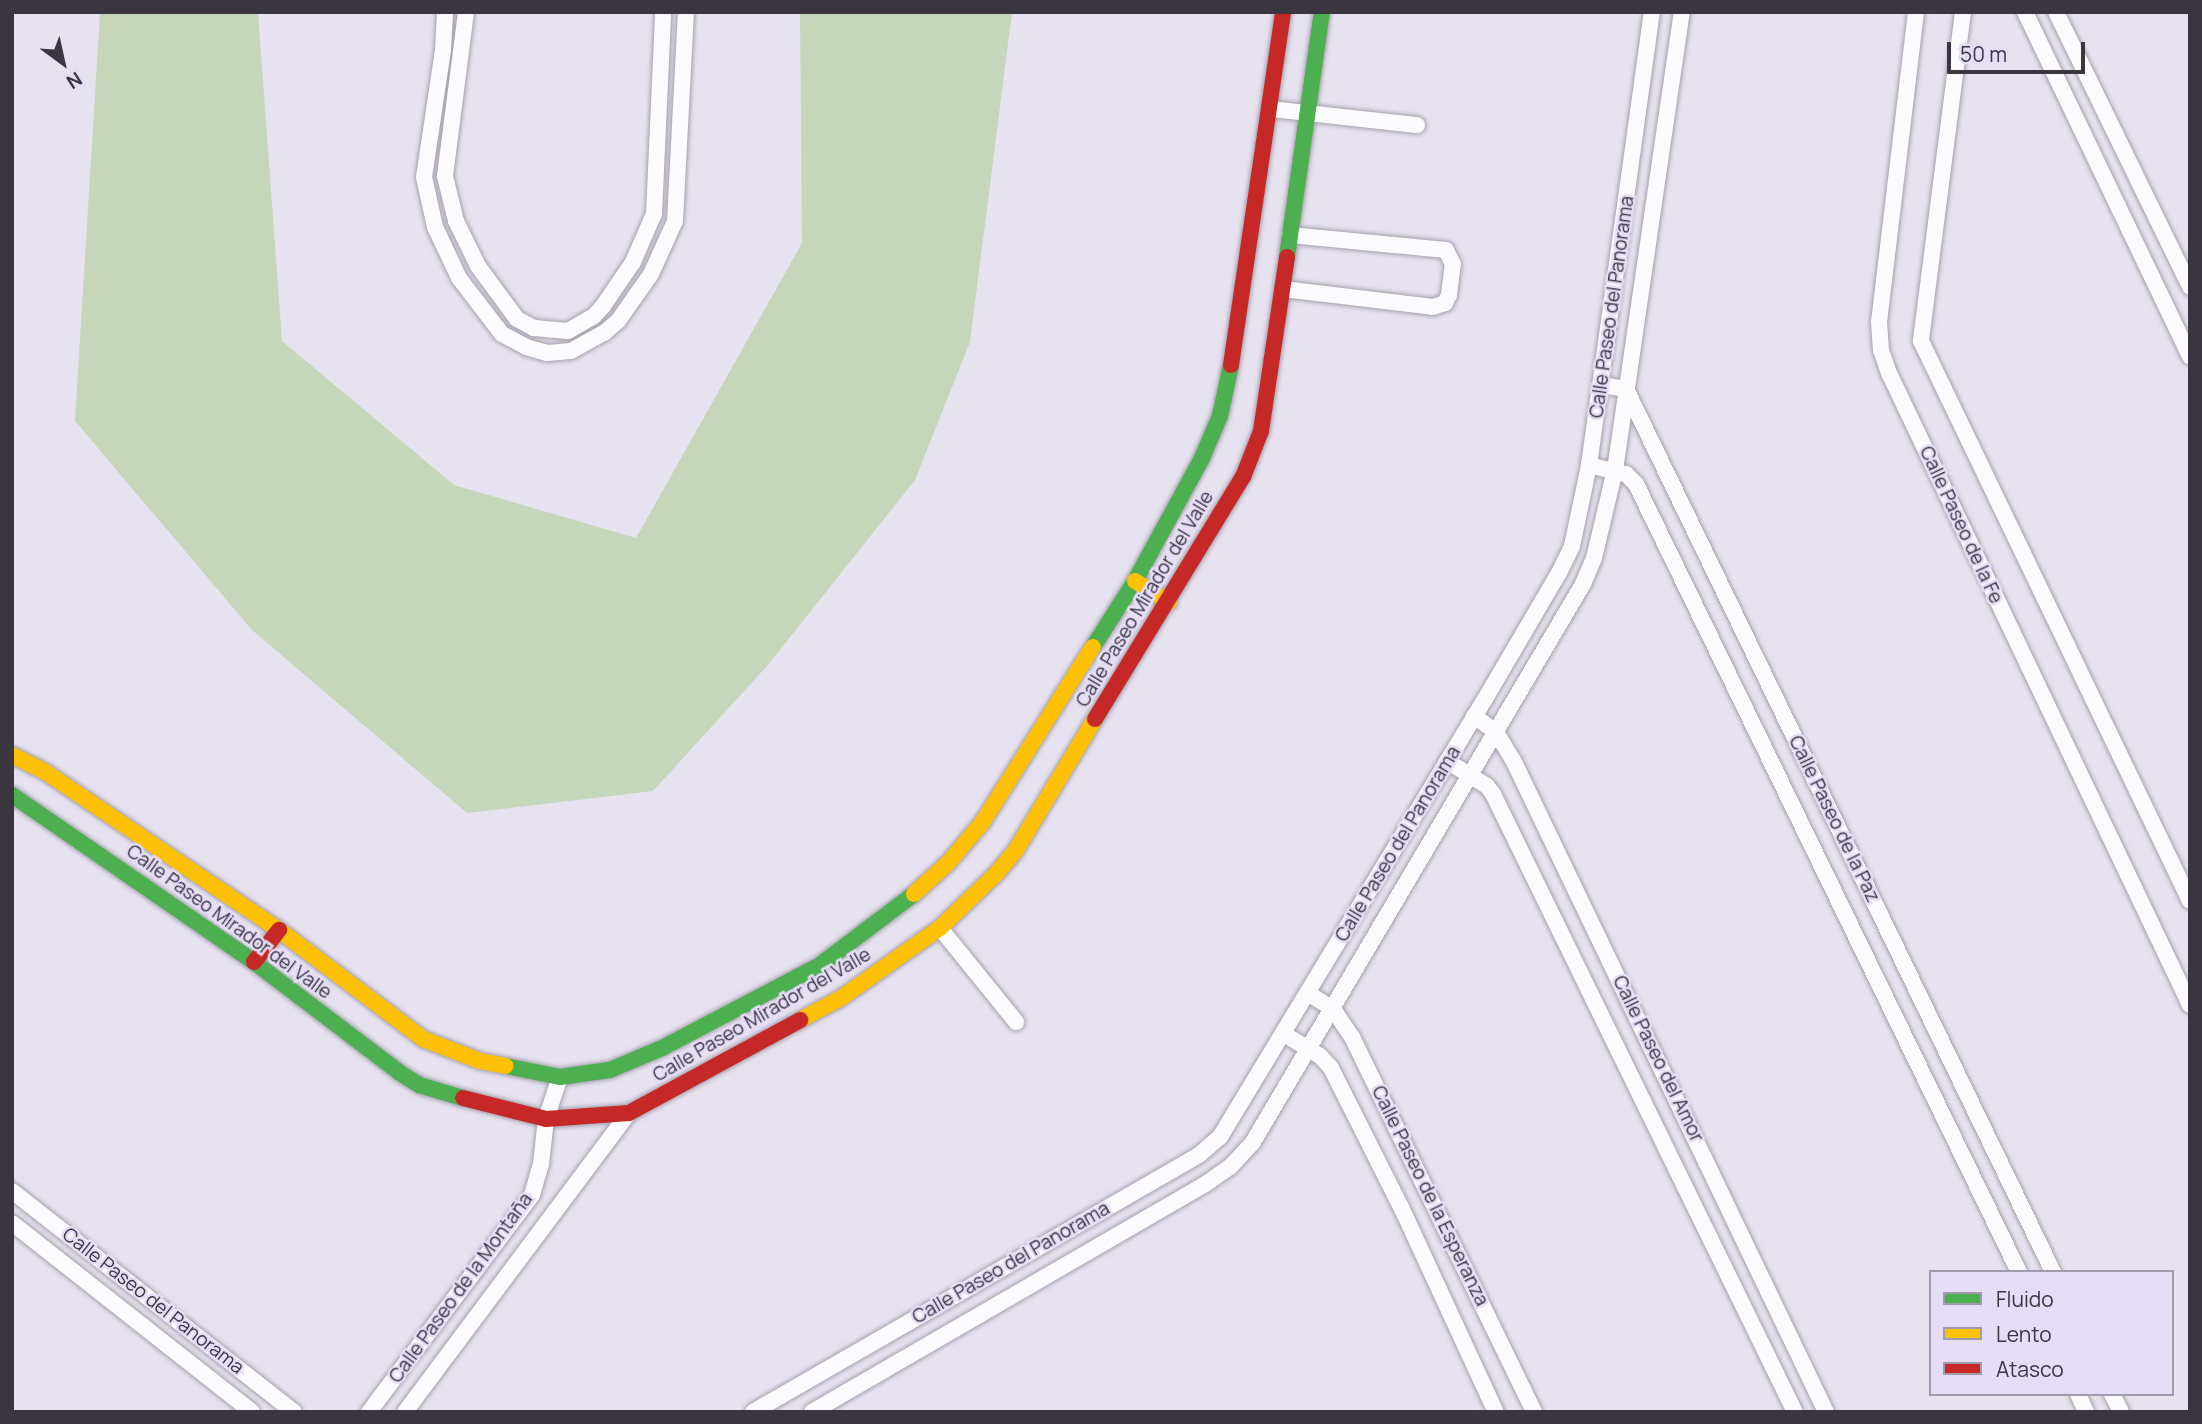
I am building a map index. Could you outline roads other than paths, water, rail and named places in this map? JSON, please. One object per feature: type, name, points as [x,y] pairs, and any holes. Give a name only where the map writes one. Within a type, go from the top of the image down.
[{"type":"street","points":[[444,12],[443,50],[424,177],[435,228],[458,278],[502,334],[526,347],[547,353],[571,351],[604,333],[618,321],[651,274],[675,220],[686,12]]},
{"type":"street","points":[[466,12],[445,176],[456,221],[478,266],[517,318],[534,328],[568,331],[594,316],[603,306],[633,262],[654,214],[663,12]]},
{"type":"street","name":"Calle Paseo Mirador del Valle","points":[[12,755],[47,773],[279,930],[424,1039],[480,1061],[560,1077],[610,1070],[662,1048],[820,965],[908,899],[948,863],[982,823],[1135,581],[1202,458],[1220,416],[1230,369],[1271,109],[1283,12]]},
{"type":"street","name":"Calle Paseo Mirador del Valle","points":[[12,795],[254,962],[419,1085],[469,1102],[547,1119],[629,1113],[841,998],[940,928],[996,874],[1016,850],[1243,477],[1261,431],[1322,12]]},
{"type":"street","name":"Calle Paseo del Panorama","points":[[753,1412],[1211,1147],[1284,1034],[1564,564],[1572,546],[1589,465],[1601,385],[1652,12]]},
{"type":"street","name":"Calle Paseo del Panorama","points":[[812,1412],[1078,1260],[1230,1167],[1254,1142],[1583,584],[1594,558],[1615,470],[1682,12]]},
{"type":"street","name":"Calle Paseo de la Fe","points":[[1916,12],[1879,322],[1881,350],[1895,385],[2190,1005]]},
{"type":"street","points":[[1963,12],[1921,341],[2190,901]]},
{"type":"street","points":[[2025,12],[2190,356]]},
{"type":"street","points":[[2056,12],[2188,284],[2161,293]]},
{"type":"street","points":[[443,50],[462,55]]},
{"type":"street","points":[[1271,109],[1417,125]]},
{"type":"street","points":[[1283,289],[1433,307],[1445,303],[1452,274],[1453,264],[1446,250],[1290,234]]},
{"type":"street","points":[[603,306],[618,321]]},
{"type":"street","points":[[1601,385],[1626,389]]},
{"type":"street","name":"Calle Paseo de la Paz","points":[[1626,389],[2052,1270]]},
{"type":"street","points":[[1589,465],[1615,470]]},
{"type":"street","name":"Calle Paseo de la Paz","points":[[1615,470],[1626,474],[1636,484],[2018,1270]]},
{"type":"street","points":[[1135,581],[1169,602]]},
{"type":"street","name":"Calle Paseo del Amor","points":[[1474,716],[1496,732],[1515,764],[1826,1412]]},
{"type":"street","name":"Calle Paseo del Amor","points":[[1447,761],[1470,774],[1493,794],[1796,1412]]},
{"type":"street","points":[[940,928],[1016,1022]]},
{"type":"street","points":[[254,962],[279,930]]},
{"type":"street","name":"Calle Paseo de la Esperanza","points":[[1309,994],[1333,1009],[1352,1037],[1534,1412]]},
{"type":"street","name":"Calle Paseo de la Esperanza","points":[[1284,1034],[1308,1047],[1331,1068],[1337,1078],[1496,1412]]},
{"type":"street","name":"Calle Paseo de la Montaña","points":[[369,1412],[532,1195],[541,1164],[547,1119],[560,1077]]},
{"type":"street","name":"Calle Paseo de la Montaña","points":[[405,1412],[629,1113]]},
{"type":"street","name":"Calle Paseo del Panorama","points":[[12,1191],[295,1412]]},
{"type":"street","name":"Calle Paseo del Panorama","points":[[12,1223],[252,1412]]},
{"type":"street","points":[[2079,1396],[2086,1412]]},
{"type":"street","points":[[2113,1396],[2120,1412]]}]
